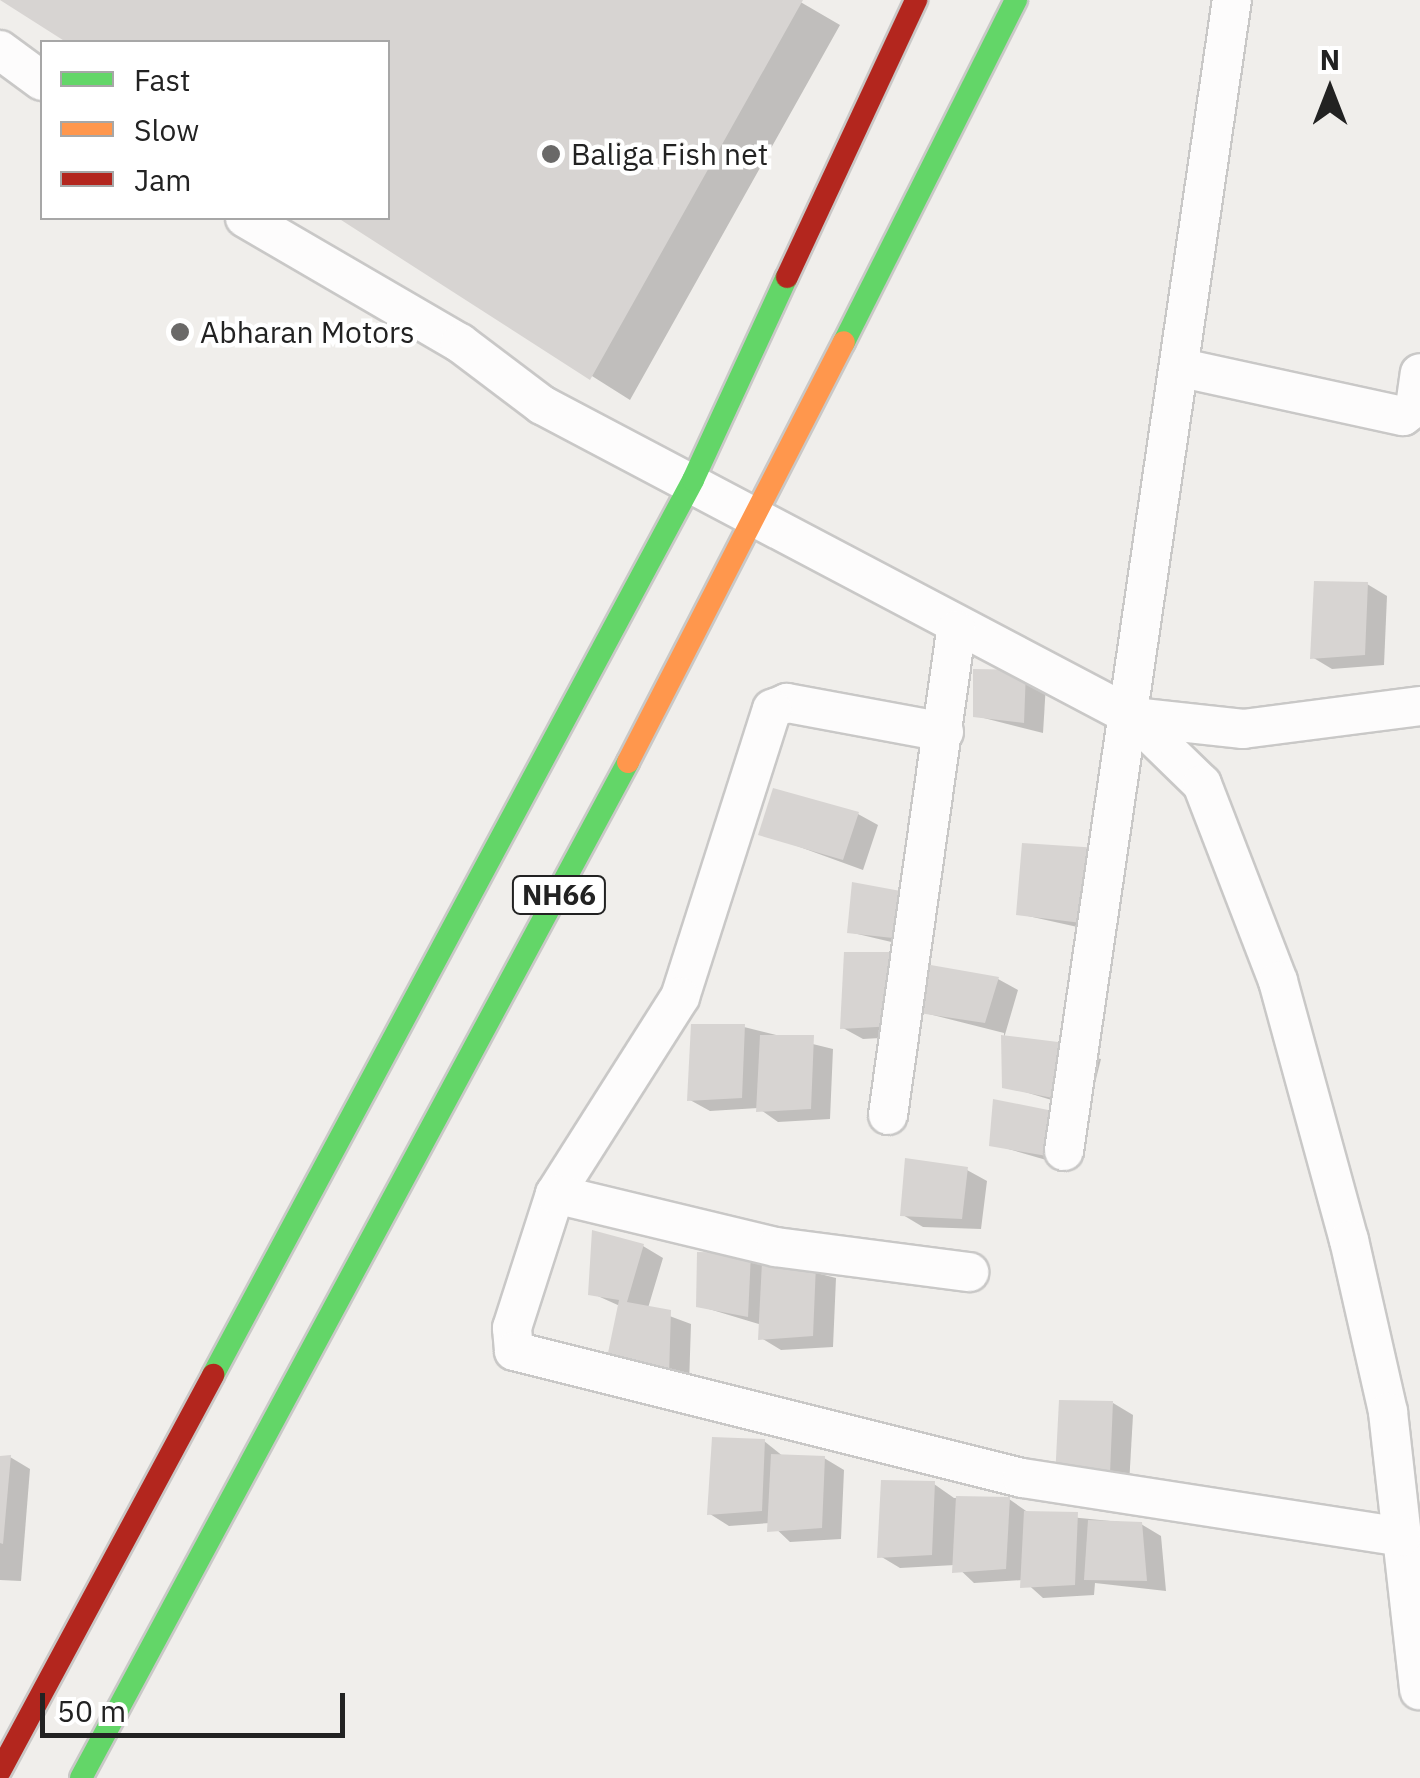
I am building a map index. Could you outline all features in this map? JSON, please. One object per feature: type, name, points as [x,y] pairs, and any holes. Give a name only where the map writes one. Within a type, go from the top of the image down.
[{"type":"highway","name":"NH66","points":[[0,1771],[692,480],[916,0]]},
{"type":"highway","name":"NH66","points":[[81,1778],[754,518],[1016,0]]},
{"type":"street","points":[[1064,1151],[1133,717],[1232,0]]},
{"type":"street","points":[[0,50],[40,80]]},
{"type":"street","points":[[247,220],[460,343],[542,405],[692,480],[956,630],[1133,717],[1202,784],[1278,981],[1388,1412],[1420,1692]]},
{"type":"street","points":[[1182,368],[1403,416],[1415,407],[1420,373]]},
{"type":"street","points":[[888,1116],[956,630]]},
{"type":"street","points":[[944,732],[788,702],[772,709],[680,997],[555,1194],[512,1328],[514,1351],[525,1358],[1022,1478],[1402,1537]]},
{"type":"street","points":[[1133,717],[1242,730],[1420,706]]},
{"type":"street","points":[[555,1194],[776,1247],[970,1272]]},
{"type":"building","name":"Baliga Fish net","points":[[0,0],[803,0],[590,380],[341,220],[390,220],[390,40],[63,40]]},
{"type":"building","points":[[1314,581],[1368,582],[1365,655],[1310,659]]},
{"type":"building","points":[[973,669],[1026,670],[1024,723],[973,717]]},
{"type":"building","points":[[773,788],[859,812],[843,860],[758,835]]},
{"type":"building","points":[[1022,843],[1099,848],[1090,924],[1016,915]]},
{"type":"building","points":[[852,882],[906,892],[902,939],[847,933]]},
{"type":"building","points":[[844,952],[898,952],[895,1026],[840,1029]]},
{"type":"building","points":[[925,964],[999,977],[985,1023],[919,1013]]},
{"type":"building","points":[[691,1024],[745,1024],[742,1098],[687,1101]]},
{"type":"building","points":[[760,1035],[814,1035],[811,1109],[756,1112]]},
{"type":"building","points":[[1001,1035],[1082,1045],[1068,1101],[1002,1088]]},
{"type":"building","points":[[993,1099],[1058,1112],[1047,1156],[989,1146]]},
{"type":"building","points":[[905,1158],[968,1167],[962,1219],[900,1216]]},
{"type":"building","points":[[592,1230],[644,1244],[627,1302],[671,1310],[669,1375],[603,1377],[619,1300],[588,1295]]},
{"type":"building","points":[[697,1252],[751,1253],[748,1317],[696,1307]]},
{"type":"building","points":[[762,1262],[816,1264],[813,1336],[758,1340]]},
{"type":"building","points":[[1059,1400],[1113,1401],[1110,1474],[1055,1478]]},
{"type":"building","points":[[712,1437],[765,1439],[762,1511],[707,1515]]},
{"type":"building","points":[[771,1454],[825,1456],[822,1528],[767,1532]]},
{"type":"building","points":[[11,1455],[3,1544],[0,1456]]},
{"type":"building","points":[[881,1480],[935,1481],[932,1555],[877,1558]]},
{"type":"building","points":[[956,1496],[1010,1497],[1006,1569],[952,1573]]},
{"type":"building","points":[[1024,1511],[1078,1512],[1075,1585],[1020,1588]]},
{"type":"building","points":[[1088,1520],[1142,1522],[1147,1581],[1084,1580]]},
{"type":"traffic: fast","points":[[844,342],[1016,0]]},
{"type":"traffic: fast","points":[[213,1375],[693,480],[787,277]]},
{"type":"traffic: fast","points":[[81,1778],[628,762]]},
{"type":"traffic: slow","points":[[628,762],[844,342]]},
{"type":"traffic: jam","points":[[787,277],[916,0]]},
{"type":"traffic: jam","points":[[0,1771],[213,1375]]},
{"type":"place","name":"Baliga Fish net","points":[[551,154]]},
{"type":"place","name":"Abharan Motors","points":[[180,332]]}]
